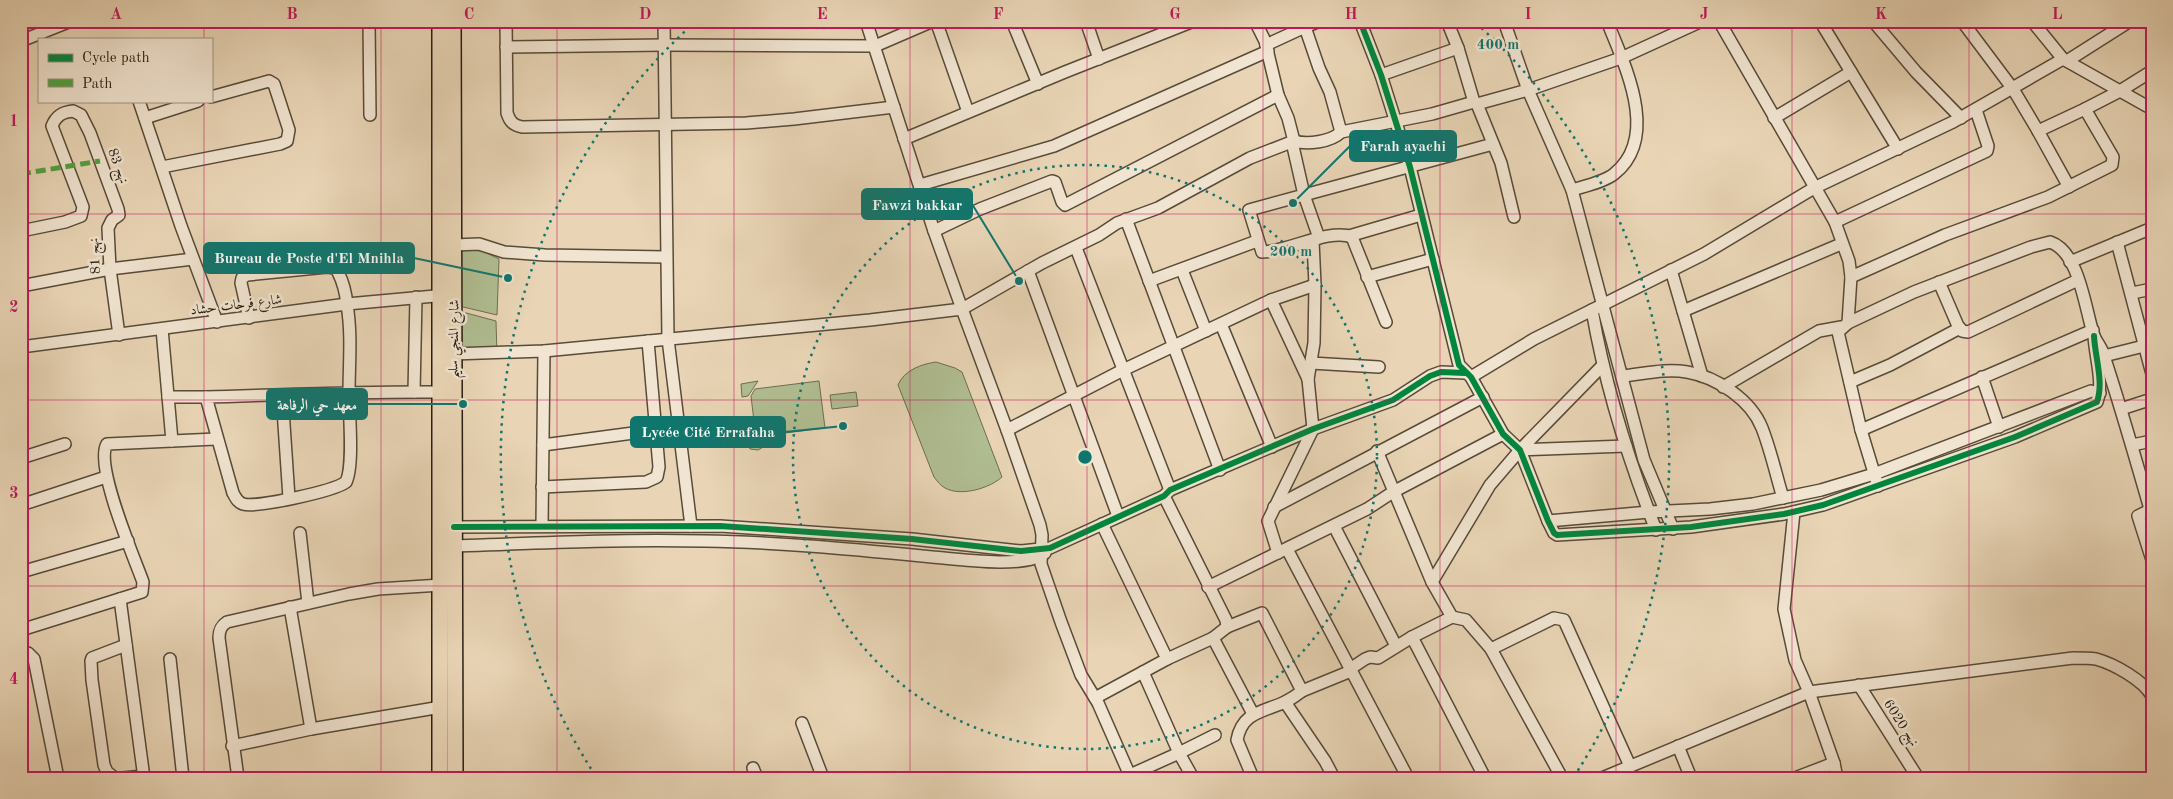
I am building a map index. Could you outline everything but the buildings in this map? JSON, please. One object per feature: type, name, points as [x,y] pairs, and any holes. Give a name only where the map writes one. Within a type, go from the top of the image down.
[{"type":"main road","name":"شارع المنجي سليم","points":[[440,21],[448,295],[453,354],[455,778]]},
{"type":"main road","name":"شارع المنجي سليم","points":[[440,778],[440,392],[454,245],[453,21]]},
{"type":"street","points":[[21,41],[71,21]]},
{"type":"street","points":[[369,21],[370,115]]},
{"type":"street","points":[[506,21],[507,113],[514,125],[522,127],[666,126],[794,119],[894,106]]},
{"type":"street","points":[[664,21],[668,339],[690,526]]},
{"type":"street","points":[[866,21],[934,231],[1040,525],[1044,552],[1042,570],[1081,675],[1131,776],[1214,735]]},
{"type":"street","points":[[506,47],[665,45],[875,46],[934,21],[968,112]]},
{"type":"street","points":[[1012,21],[1038,84]]},
{"type":"street","points":[[1086,21],[1100,58]]},
{"type":"street","points":[[1159,21],[1163,33]]},
{"type":"street","points":[[904,139],[1194,21]]},
{"type":"street","points":[[1255,21],[1267,48],[1278,95],[1288,118],[1304,194],[1316,239],[1314,343],[1308,378],[1313,429],[1273,507],[1268,521],[1351,670],[1408,778]]},
{"type":"street","points":[[920,185],[1054,146],[1267,48],[1320,21]]},
{"type":"street","points":[[1360,21],[1381,75],[1410,168],[1459,365],[1483,397],[1502,434],[1520,450],[1554,533],[1563,536],[1673,529],[1752,519],[1823,505],[2015,437],[2097,402],[2100,393],[2093,333],[2078,280],[2070,262],[2054,243],[2042,243],[1939,282],[1845,325],[1819,331],[1723,387]]},
{"type":"street","points":[[1447,21],[1458,48],[1475,103],[1501,163],[1514,217]]},
{"type":"street","points":[[1504,21],[1528,90],[1572,190],[1644,460],[1664,512],[1673,529]]},
{"type":"street","points":[[1572,190],[1612,176],[1625,164],[1633,152],[1636,126],[1634,94],[1607,21]]},
{"type":"street","points":[[453,354],[544,351],[962,310],[1028,271],[1076,248],[1126,219],[1158,208],[1250,158],[1293,141],[1301,143],[1318,141],[1337,136],[1341,132],[1396,122],[1528,90],[1621,58],[1702,21]]},
{"type":"street","points":[[1719,21],[1835,222],[1841,244],[1849,262],[1851,277],[1845,325],[1838,332],[1860,430],[1878,486]]},
{"type":"street","points":[[1820,21],[1898,148]]},
{"type":"street","points":[[1873,21],[1916,72],[1961,118]]},
{"type":"street","points":[[1962,21],[2013,89],[2069,187]]},
{"type":"street","points":[[2032,21],[2065,60],[2152,109]]},
{"type":"street","points":[[454,546],[573,541],[702,541],[765,543],[990,561],[1015,561],[1044,552],[1167,493],[1313,429],[1393,400],[1430,376],[1441,372],[1468,375],[1534,339],[1604,306],[1704,254],[1814,188],[1976,110],[2130,21]]},
{"type":"street","points":[[1305,27],[1319,68],[1330,92],[1341,132]]},
{"type":"street","points":[[1381,75],[1458,48]]},
{"type":"street","points":[[2038,131],[2120,92],[2152,71]]},
{"type":"street","points":[[1774,118],[1851,72]]},
{"type":"street","points":[[162,166],[280,144],[287,141],[289,130],[274,84],[269,81],[212,97]]},
{"type":"street","points":[[934,231],[980,209],[1052,181],[1055,182],[1062,202],[1065,205],[1278,95]]},
{"type":"street","points":[[139,102],[181,226],[217,322]]},
{"type":"street","points":[[145,118],[195,102]]},
{"type":"street","points":[[1851,277],[1945,235],[2069,187],[2112,165],[2113,157],[2085,109]]},
{"type":"street","points":[[1835,222],[1987,151],[1988,146],[1976,110]]},
{"type":"street","name":"نهج 83","points":[[22,226],[75,220],[81,216],[83,207],[52,126],[54,120],[66,111],[73,111],[81,115],[90,133],[118,209]]},
{"type":"street","points":[[1421,215],[1349,236],[1316,239],[1262,252],[1257,241],[1249,210],[1493,144]]},
{"type":"street","name":"نهج 81","points":[[118,209],[119,215],[112,220],[108,228],[110,269],[119,335]]},
{"type":"street","points":[[1126,219],[1220,470]]},
{"type":"street","points":[[2070,262],[2152,228]]},
{"type":"street","points":[[1349,236],[1352,237],[1386,322]]},
{"type":"street","points":[[1149,281],[1257,241]]},
{"type":"street","points":[[2118,242],[2146,342],[2152,374]]},
{"type":"street","points":[[454,245],[480,244],[504,252],[545,255],[666,257]]},
{"type":"street","points":[[1683,311],[1841,244]]},
{"type":"street","points":[[1076,248],[1123,370],[1167,493],[1208,587],[1226,620],[1227,628]]},
{"type":"street","points":[[21,286],[110,269],[193,259]]},
{"type":"street","points":[[1367,277],[1433,259]]},
{"type":"street","points":[[206,397],[216,439],[233,493],[238,502],[245,505],[255,505],[334,488],[346,482],[350,468],[348,393],[350,335],[347,304],[340,276],[335,268],[327,267],[247,275],[241,281],[249,318]]},
{"type":"street","points":[[1182,270],[1206,331]]},
{"type":"street","points":[[1671,270],[1702,376]]},
{"type":"street","points":[[1028,271],[1118,516]]},
{"type":"street","points":[[1939,282],[1960,328],[1962,331],[1968,332],[2078,280]]},
{"type":"street","points":[[1007,430],[1123,370],[1271,300],[1315,284]]},
{"type":"street","points":[[2132,293],[2152,289]]},
{"type":"street","name":"شارع فرحات حشاد","points":[[21,347],[347,304],[448,295]]},
{"type":"street","points":[[414,392],[416,297]]},
{"type":"street","points":[[1271,300],[1308,378]]},
{"type":"street","points":[[1592,310],[1603,365],[1626,446],[1656,530]]},
{"type":"street","points":[[1221,324],[1272,447]]},
{"type":"street","points":[[1850,382],[1890,365],[1960,328]]},
{"type":"street","points":[[162,329],[172,441]]},
{"type":"street","points":[[2093,333],[2104,356],[2151,509],[2138,516],[2152,560]]},
{"type":"street","points":[[1860,430],[1982,377],[2093,333]]},
{"type":"street","points":[[542,488],[652,480],[657,477],[659,467],[648,341]]},
{"type":"street","points":[[2104,356],[2146,342]]},
{"type":"street","points":[[542,526],[544,351]]},
{"type":"street","points":[[1310,363],[1379,367]]},
{"type":"street","points":[[1432,582],[1490,485],[1520,450],[1603,365]]},
{"type":"street","points":[[1622,376],[1666,371],[1687,372],[1702,376],[1745,402],[1761,426],[1783,498]]},
{"type":"street","points":[[1982,377],[1999,427]]},
{"type":"street","points":[[168,397],[440,392]]},
{"type":"street","points":[[1548,522],[1649,512],[1710,509],[1821,490],[1874,474],[2091,392],[2100,393]]},
{"type":"street","points":[[282,395],[288,498]]},
{"type":"street","points":[[1273,507],[1483,397]]},
{"type":"street","points":[[2121,408],[2152,399]]},
{"type":"street","points":[[543,445],[656,430]]},
{"type":"street","points":[[1208,587],[1367,509],[1393,492],[1502,434]]},
{"type":"street","points":[[21,630],[138,595],[143,588],[143,582],[106,477],[105,451],[107,444],[216,439]]},
{"type":"street","points":[[2132,445],[2152,441]]},
{"type":"street","points":[[21,458],[65,444]]},
{"type":"street","points":[[1520,450],[1626,446]]},
{"type":"street","points":[[1377,452],[1432,582],[1452,617]]},
{"type":"street","points":[[21,505],[106,477]]},
{"type":"street","points":[[1794,512],[1784,609],[1795,660],[1810,692],[1834,763],[1837,778]]},
{"type":"street","points":[[1102,524],[1167,659]]},
{"type":"street","points":[[454,527],[690,526],[765,528],[912,539],[1044,552]]},
{"type":"street","points":[[1334,526],[1396,646]]},
{"type":"street","points":[[765,528],[765,543]]},
{"type":"street","points":[[300,533],[308,603]]},
{"type":"street","points":[[21,572],[128,541]]},
{"type":"street","points":[[238,778],[232,746],[219,638],[220,629],[227,622],[378,589],[440,585]]},
{"type":"street","points":[[120,600],[144,777],[123,778]]},
{"type":"street","points":[[290,607],[310,729]]},
{"type":"street","points":[[1094,698],[1167,659],[1214,638],[1227,628],[1262,613],[1302,691]]},
{"type":"street","points":[[1253,778],[1237,740],[1242,727],[1253,714],[1285,702],[1302,691],[1351,670],[1365,659],[1370,657],[1378,658],[1412,637],[1452,617],[1466,620],[1491,649],[1562,778]]},
{"type":"street","points":[[1491,649],[1554,618],[1564,620],[1630,766]]},
{"type":"street","points":[[1412,637],[1485,778]]},
{"type":"street","points":[[1214,638],[1253,714]]},
{"type":"street","points":[[115,778],[106,772],[104,765],[91,661],[92,658],[126,645]]},
{"type":"street","points":[[21,653],[28,653],[34,659],[58,778]]},
{"type":"street","points":[[1607,777],[1810,692],[2073,658],[2096,659],[2119,668],[2148,690],[2152,696]]},
{"type":"street","points":[[170,659],[183,778]]},
{"type":"street","points":[[1143,672],[1193,778]]},
{"type":"street","name":"نهج 6020","points":[[1859,685],[1918,778]]},
{"type":"street","points":[[1285,702],[1325,761],[1334,778]]},
{"type":"street","points":[[232,746],[310,729],[441,707]]},
{"type":"street","points":[[802,724],[823,778]]},
{"type":"street","points":[[1678,746],[1691,778]]},
{"type":"street","points":[[1795,778],[1834,763]]},
{"type":"green space","points":[[458,239],[499,259],[497,315],[459,306]]},
{"type":"green space","points":[[459,311],[496,321],[497,355],[460,352]]},
{"type":"green space","points":[[936,362],[962,372],[1002,477],[983,488],[959,492],[952,491],[936,480],[898,385],[904,375],[919,366]]},
{"type":"green space","points":[[758,381],[748,396],[742,397],[741,384]]},
{"type":"green space","points":[[819,381],[825,428],[769,435],[767,439],[755,430],[751,396],[755,389]]},
{"type":"green space","points":[[856,392],[858,406],[832,409],[830,395]]},
{"type":"green space","points":[[748,432],[755,432],[765,439],[765,446],[758,450],[750,449],[747,441]]},
{"type":"marked path","points":[[21,174],[100,161]]},
{"type":"cycle path","points":[[1360,21],[1381,75],[1410,167],[1459,365],[1471,377],[1503,434],[1520,450],[1548,521],[1557,535],[1691,527],[1784,514],[1823,505],[2015,437],[2097,402],[2100,386],[2094,336]]},
{"type":"cycle path","points":[[454,527],[720,526],[912,539],[1021,551],[1050,548],[1164,496],[1170,490],[1313,429],[1393,400],[1430,376],[1441,372],[1465,373]]},
{"type":"place","name":"Farah ayachi","points":[[1293,203]]},
{"type":"place","name":"Bureau de Poste d'El Mnihla","points":[[508,278]]},
{"type":"place","name":"Fawzi bakkar","points":[[1019,281]]},
{"type":"place","name":"معهد حي الرفاهة","points":[[463,404]]},
{"type":"place","name":"Lycée Cité Errafaha","points":[[843,426]]}]
